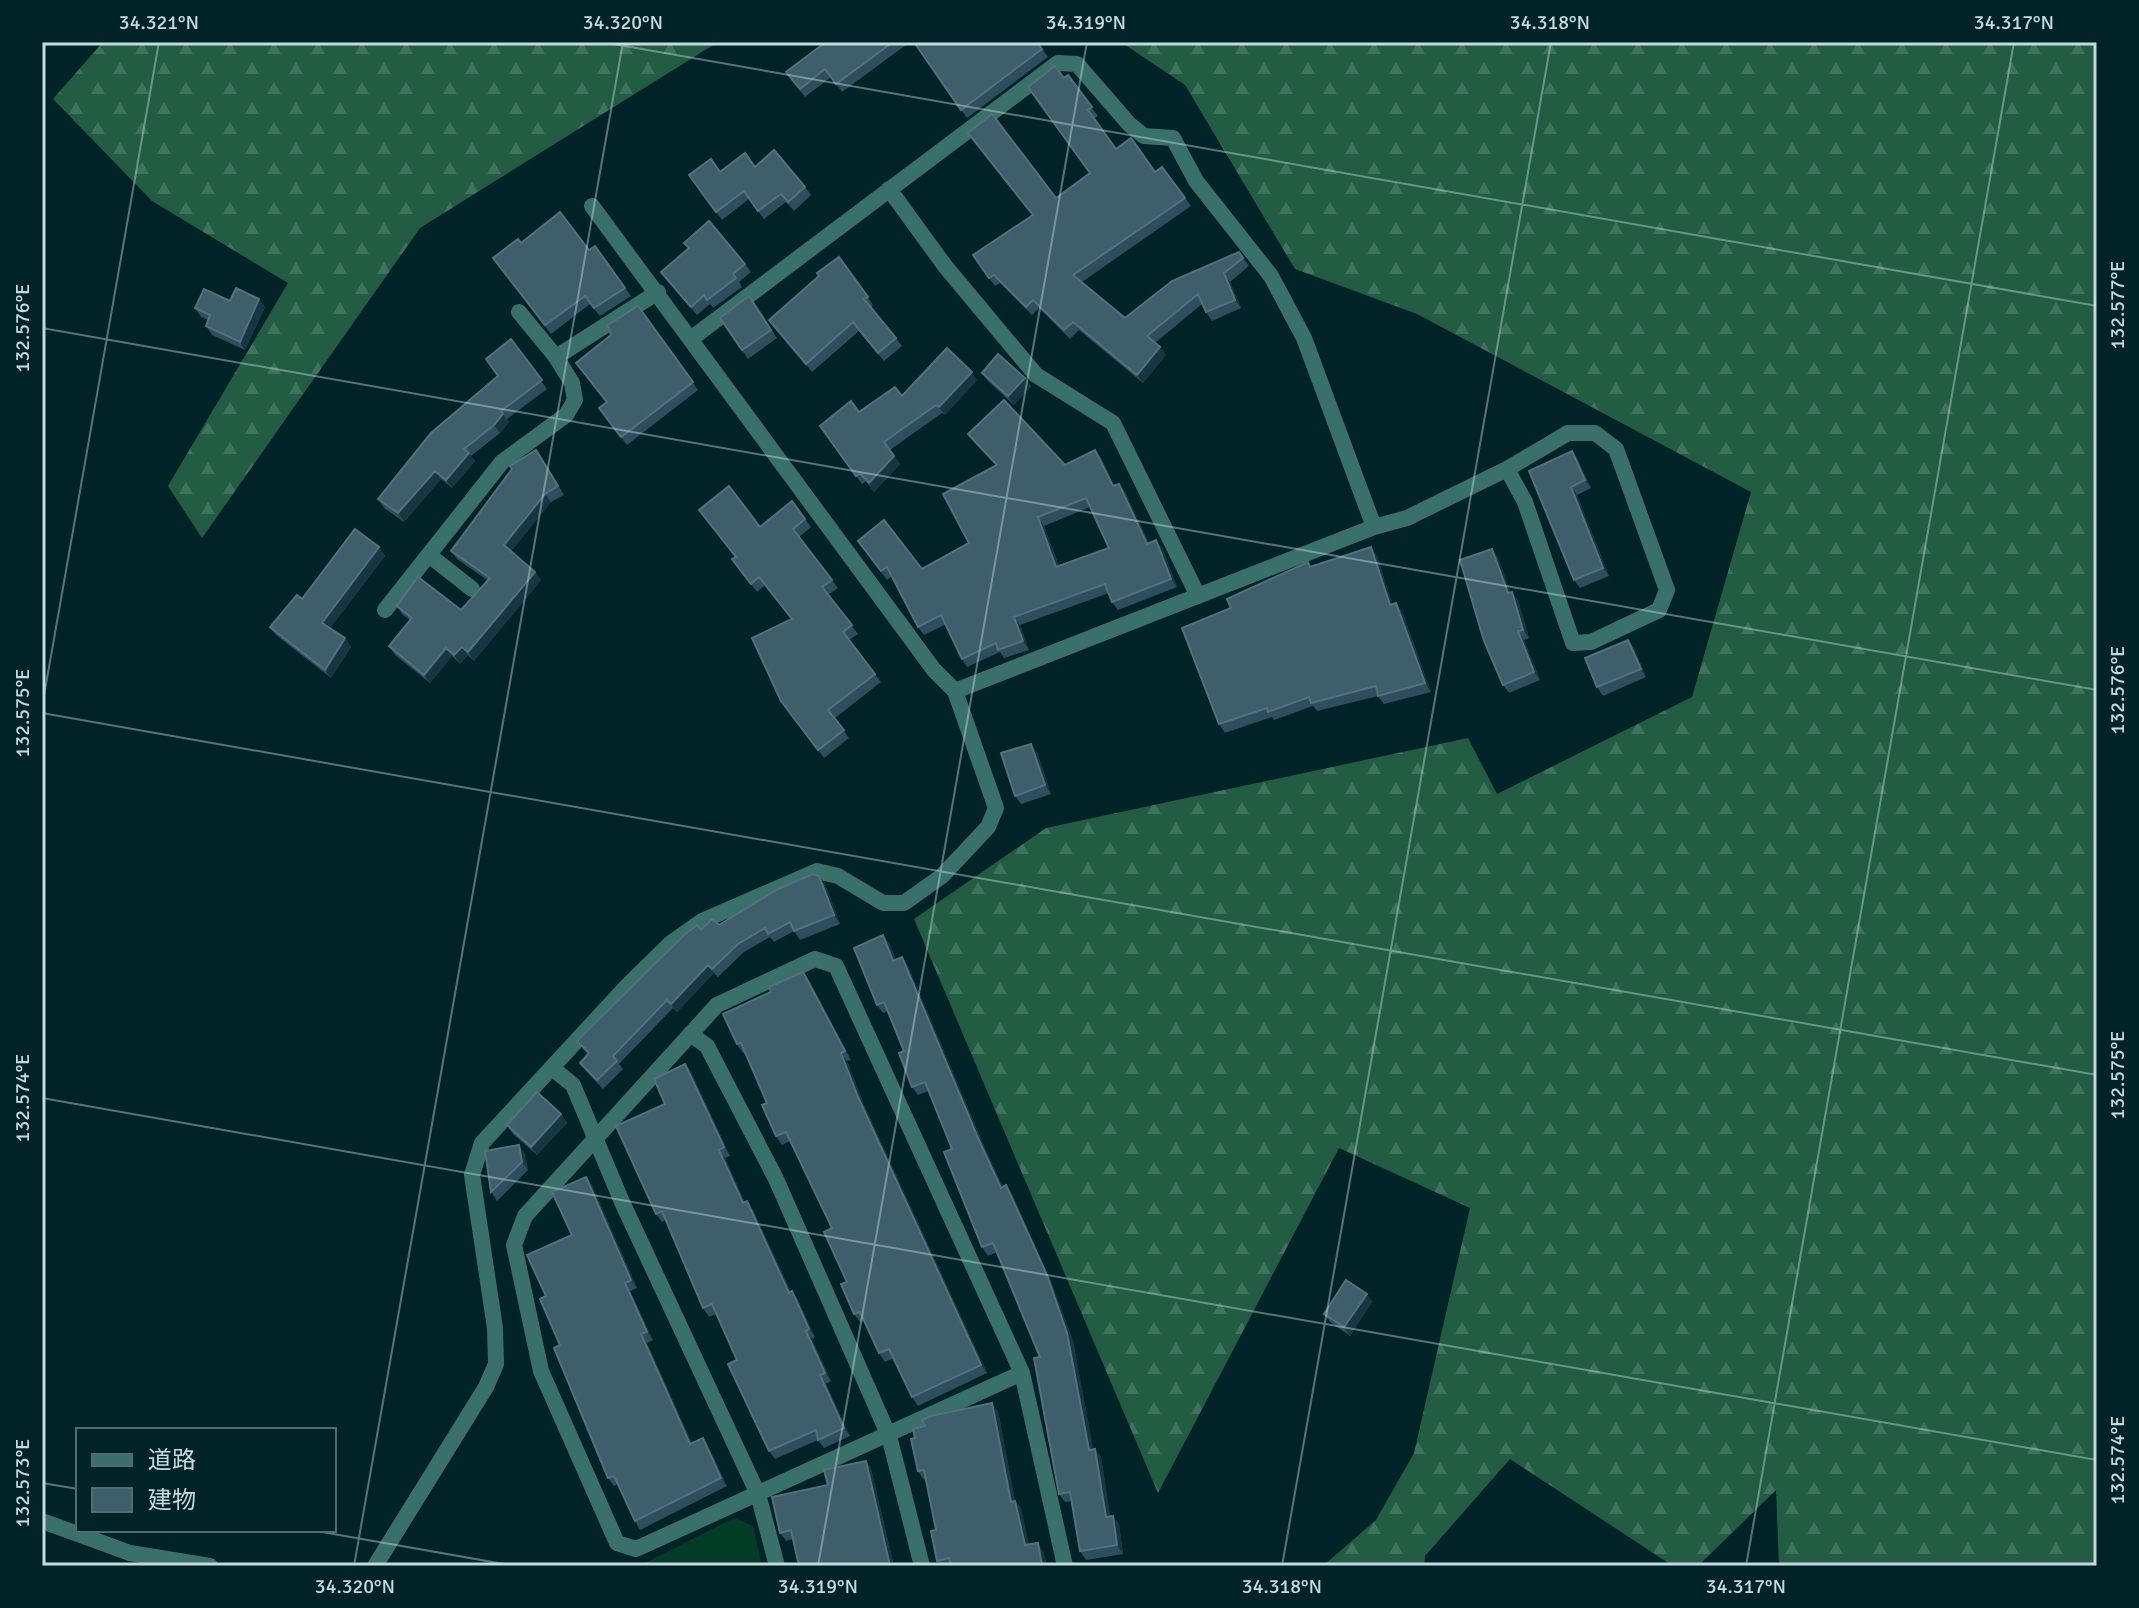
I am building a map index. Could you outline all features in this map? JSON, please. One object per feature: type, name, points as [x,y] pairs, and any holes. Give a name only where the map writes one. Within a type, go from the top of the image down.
[{"type":"street","points":[[692,338],[1058,63],[1077,64],[1144,136],[1173,138],[1196,181],[1271,276],[1304,338],[1374,527]]},
{"type":"street","points":[[889,189],[945,266],[1036,375],[1113,423],[1198,596]]},
{"type":"street","points":[[375,1566],[486,1387],[496,1364],[495,1328],[472,1175],[482,1143],[671,943],[702,921],[817,871],[838,876],[883,903],[904,903],[942,876],[988,827],[996,808],[955,691],[934,670],[592,206]]},
{"type":"street","points":[[556,357],[658,292]]},
{"type":"street","points":[[385,610],[502,462],[566,415],[575,400],[572,383],[556,357],[519,312]]},
{"type":"street","points":[[955,691],[1374,527],[1407,518],[1507,469],[1568,433],[1595,433],[1616,449],[1667,590],[1659,610],[1591,642],[1573,643],[1525,502],[1507,469]]},
{"type":"street","points":[[429,555],[472,589]]},
{"type":"street","points":[[1022,1373],[636,1549],[617,1543],[541,1371],[514,1245],[525,1216],[717,1005],[815,959],[836,966],[1022,1373],[1065,1566]]},
{"type":"street","points":[[690,1034],[707,1046],[776,1179],[889,1436],[922,1566]]},
{"type":"street","points":[[552,1068],[573,1085],[622,1202],[758,1494],[777,1566]]},
{"type":"street","points":[[42,1521],[130,1553],[209,1566]]},
{"type":"green space","points":[[103,42],[718,42],[420,228],[202,538],[168,486],[288,283],[152,201],[53,99]]},
{"type":"green space","points":[[1121,42],[2097,42],[2097,1566],[1779,1566],[1776,1490],[1698,1566],[1673,1566],[1510,1459],[1425,1556],[1424,1566],[1323,1566],[1376,1520],[1414,1453],[1470,1208],[1339,1148],[1158,1493],[914,919],[1046,828],[1468,738],[1497,794],[1692,697],[1751,492],[1417,314],[1295,269],[1185,85]]},
{"type":"green space","points":[[734,1518],[753,1526],[762,1566],[639,1566]]},
{"type":"building","points":[[826,42],[893,42],[836,84],[825,69],[800,89],[786,72]]},
{"type":"building","points":[[914,42],[1037,42],[1042,49],[961,110]]},
{"type":"building","points":[[1055,66],[1064,78],[1068,75],[1092,107],[1088,110],[1116,149],[1131,138],[1155,172],[1162,167],[1185,198],[1073,275],[1125,318],[1172,281],[1239,252],[1243,258],[1224,273],[1235,300],[1206,312],[1198,294],[1147,336],[1160,347],[1137,375],[1073,322],[1064,330],[1033,300],[1026,307],[994,275],[989,278],[973,255],[1033,215],[968,133],[992,114],[1056,198],[1090,173],[1028,87]]},
{"type":"building","points":[[774,150],[805,187],[788,202],[781,194],[758,211],[744,191],[716,212],[689,175],[711,159],[720,172],[745,153],[755,167]]},
{"type":"building","points":[[560,212],[589,250],[595,246],[625,288],[594,308],[585,296],[545,325],[493,258],[518,239],[521,243]]},
{"type":"building","points":[[709,221],[745,264],[733,274],[736,278],[707,300],[704,295],[691,307],[661,272],[689,248],[684,243]]},
{"type":"building","points":[[839,257],[868,297],[864,299],[896,338],[878,353],[853,322],[806,364],[769,320],[819,276],[817,273]]},
{"type":"building","points":[[236,288],[259,299],[240,342],[206,326],[210,315],[195,308],[204,289],[230,301]]},
{"type":"building","points":[[749,296],[771,330],[742,350],[720,318]]},
{"type":"building","points":[[638,306],[693,382],[621,437],[599,408],[607,402],[576,363],[611,335],[608,325]]},
{"type":"building","points":[[511,339],[542,380],[501,411],[503,414],[494,425],[464,449],[469,453],[446,480],[435,471],[398,513],[378,499],[431,433],[498,376],[486,359]]},
{"type":"building","points":[[947,348],[972,372],[939,407],[936,405],[884,442],[894,456],[869,483],[860,473],[856,476],[820,426],[851,401],[859,412],[895,387],[902,396]]},
{"type":"building","points":[[998,354],[1025,378],[1008,396],[982,373]]},
{"type":"building","points":[[1004,400],[1065,465],[1095,450],[1113,486],[1119,484],[1147,544],[1156,540],[1171,579],[1112,602],[1105,584],[1014,617],[1023,641],[998,650],[996,643],[962,659],[941,615],[918,627],[887,567],[881,571],[858,541],[884,520],[922,569],[969,543],[943,494],[997,465],[968,434]],"holes":[[[1086,498],[1109,548],[1056,567],[1038,517]]]},
{"type":"building","points":[[536,450],[558,486],[545,494],[504,545],[535,572],[468,652],[462,647],[454,655],[446,648],[424,675],[389,646],[412,618],[397,606],[418,577],[461,610],[490,578],[451,551],[512,469],[510,466]]},
{"type":"building","points":[[1572,451],[1585,480],[1571,487],[1603,568],[1574,580],[1529,471]]},
{"type":"building","points":[[729,486],[760,527],[792,501],[805,519],[793,529],[832,580],[822,587],[852,625],[843,632],[875,674],[828,710],[844,730],[818,750],[781,701],[752,638],[792,619],[759,577],[751,584],[732,559],[736,557],[699,510]]},
{"type":"building","points":[[355,529],[379,547],[322,623],[345,638],[325,670],[270,627],[297,595],[302,599]]},
{"type":"building","points":[[1371,547],[1390,605],[1396,603],[1425,683],[1378,696],[1376,686],[1311,703],[1309,697],[1268,712],[1267,708],[1219,724],[1182,628],[1231,608],[1227,599],[1308,562],[1310,567]]},
{"type":"building","points":[[1492,549],[1508,593],[1512,592],[1523,630],[1518,631],[1534,672],[1503,685],[1484,641],[1460,560]]},
{"type":"building","points":[[1628,640],[1641,669],[1597,687],[1585,658]]},
{"type":"building","points":[[1031,744],[1045,785],[1015,796],[1001,753]]},
{"type":"building","points":[[813,874],[819,876],[834,915],[794,931],[790,922],[768,934],[765,928],[738,944],[712,969],[708,965],[671,1004],[667,1000],[613,1056],[617,1061],[597,1080],[580,1063],[589,1053],[577,1041],[683,936],[697,925],[701,930],[712,919],[719,925],[778,889]]},
{"type":"building","points":[[883,935],[893,961],[902,957],[978,1138],[1001,1188],[1006,1185],[1047,1275],[1067,1333],[1089,1450],[1095,1449],[1106,1517],[1113,1516],[1117,1545],[1080,1551],[1070,1492],[1059,1494],[1034,1358],[1040,1357],[993,1243],[982,1247],[944,1152],[952,1149],[925,1082],[912,1087],[899,1053],[904,1051],[884,1002],[877,1005],[854,948]]},
{"type":"building","points":[[803,972],[845,1051],[841,1053],[858,1097],[981,1365],[912,1397],[889,1349],[879,1353],[860,1312],[854,1314],[841,1284],[847,1282],[824,1232],[832,1228],[786,1132],[776,1136],[762,1105],[767,1103],[741,1043],[737,1044],[723,1014],[771,992],[769,987]]},
{"type":"building","points":[[685,1064],[724,1147],[719,1150],[743,1203],[747,1201],[789,1293],[792,1291],[825,1373],[820,1375],[844,1428],[818,1440],[816,1430],[769,1451],[728,1364],[737,1360],[712,1304],[703,1308],[662,1211],[656,1214],[616,1126],[665,1104],[654,1079]]},
{"type":"building","points":[[537,1092],[561,1114],[531,1147],[507,1125]]},
{"type":"building","points":[[519,1145],[522,1162],[491,1192],[485,1151]]},
{"type":"building","points":[[586,1177],[631,1280],[625,1283],[647,1332],[641,1334],[690,1444],[703,1438],[721,1478],[635,1521],[614,1476],[608,1478],[554,1348],[560,1345],[540,1299],[546,1296],[527,1255],[572,1235],[552,1192]]},
{"type":"building","points":[[1346,1280],[1367,1294],[1344,1327],[1324,1314]]},
{"type":"building","points":[[992,1403],[1011,1502],[1015,1501],[1025,1545],[1038,1543],[1042,1566],[951,1566],[949,1558],[937,1561],[931,1531],[936,1530],[924,1470],[918,1471],[911,1439],[915,1438],[913,1429],[925,1426],[922,1420],[931,1416]]},
{"type":"building","points":[[866,1461],[890,1566],[799,1566],[791,1530],[780,1533],[772,1497],[828,1485],[824,1470]]}]
